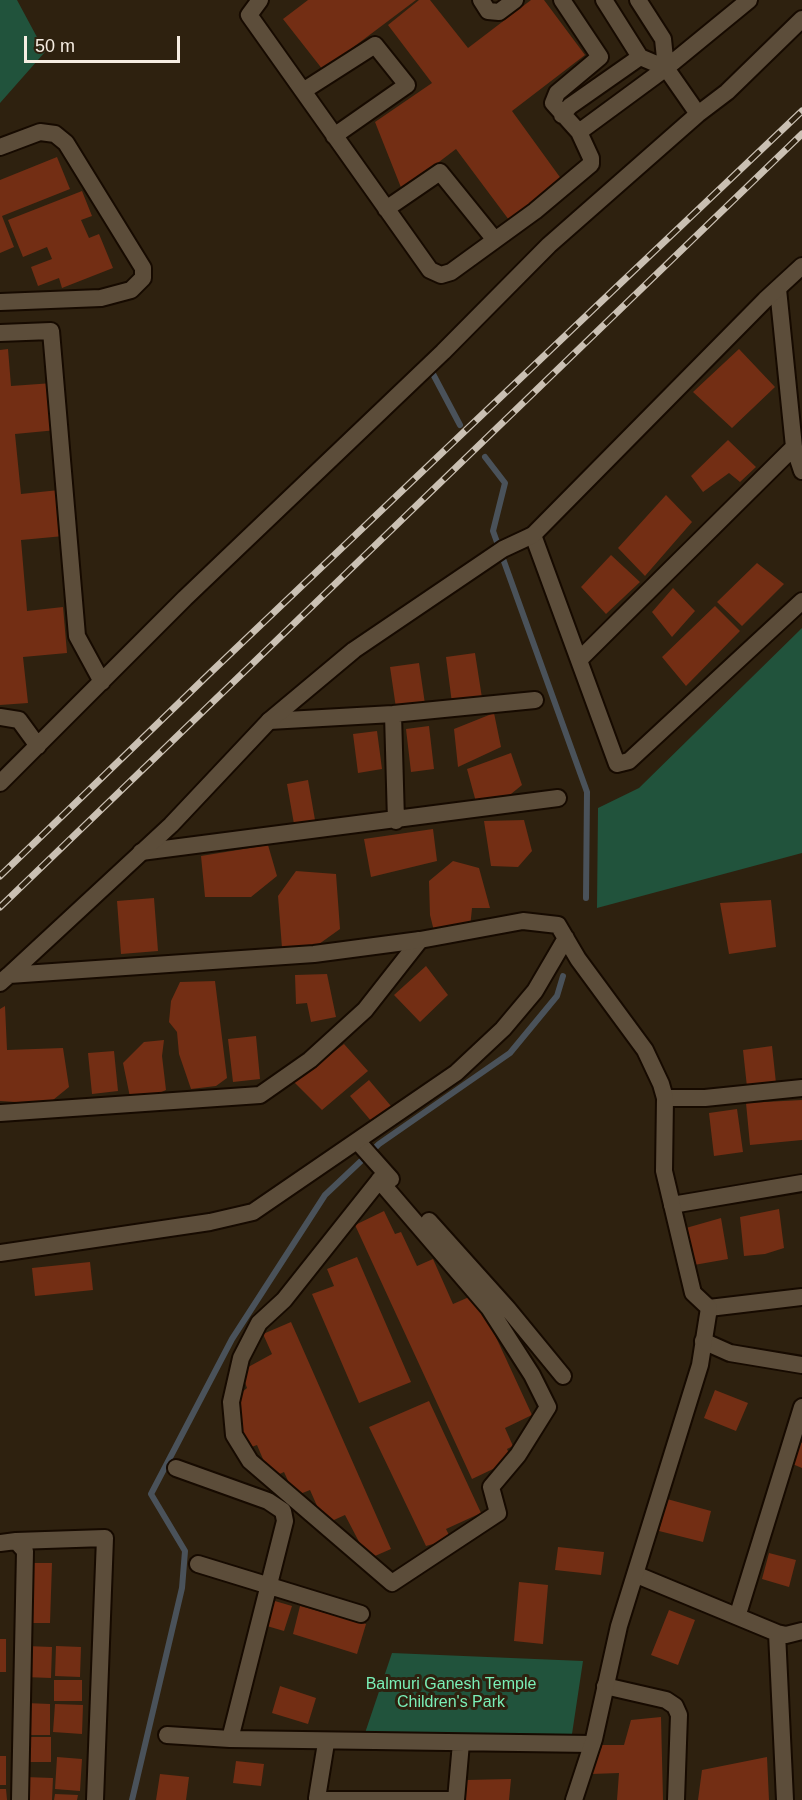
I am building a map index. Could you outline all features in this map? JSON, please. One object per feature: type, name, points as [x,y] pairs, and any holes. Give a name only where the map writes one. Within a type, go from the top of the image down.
[{"type":"street","points":[[260,0],[249,15],[430,270],[441,275],[451,272],[495,240],[591,164],[579,132],[554,103],[557,93],[600,57],[562,0]]},
{"type":"street","points":[[481,0],[488,11],[499,12],[515,0]]},
{"type":"street","points":[[604,0],[640,57],[666,68]]},
{"type":"street","points":[[638,0],[663,39],[666,68],[698,114]]},
{"type":"street","points":[[579,132],[666,68],[739,3]]},
{"type":"street","points":[[0,783],[185,598],[395,399],[549,245],[698,114],[727,92],[802,19]]},
{"type":"street","points":[[303,91],[375,45],[407,85],[334,136]]},
{"type":"street","points":[[562,115],[570,106],[640,57]]},
{"type":"street","points":[[0,147],[40,132],[55,134],[66,143],[143,268],[143,278],[131,290],[101,298],[0,302]]},
{"type":"street","points":[[386,209],[440,172],[495,240]]},
{"type":"street","points":[[5,979],[171,825],[269,721],[354,650],[497,553],[533,535],[778,289],[802,268]]},
{"type":"street","points":[[778,289],[794,447],[802,471]]},
{"type":"street","points":[[0,333],[51,331],[77,636],[102,682]]},
{"type":"street","points":[[579,660],[794,447]]},
{"type":"street","points":[[533,535],[617,764],[629,761],[802,601]]},
{"type":"street","points":[[269,721],[393,714],[535,700]]},
{"type":"street","points":[[393,714],[396,821]]},
{"type":"street","points":[[0,717],[19,720],[38,746]]},
{"type":"street","points":[[141,852],[396,821],[558,798]]},
{"type":"street","points":[[5,979],[314,954],[420,940],[523,921],[558,925],[578,959],[645,1050],[662,1084],[665,1098],[664,1171],[693,1293],[709,1308],[802,1297]]},
{"type":"street","points":[[0,1253],[210,1222],[253,1212],[363,1148],[456,1073],[503,1029],[536,991],[566,938]]},
{"type":"street","points":[[0,1113],[34,1113],[260,1095],[310,1060],[365,1010],[420,940]]},
{"type":"street","points":[[665,1098],[705,1098],[802,1088]]},
{"type":"street","points":[[363,1148],[382,1176],[502,1313],[563,1376]]},
{"type":"street","points":[[382,1176],[284,1300],[259,1323],[241,1358],[231,1402],[234,1435],[250,1461],[392,1583],[498,1514],[491,1486],[518,1455],[548,1407],[502,1313]]},
{"type":"street","points":[[672,1205],[802,1182]]},
{"type":"street","points":[[574,1800],[592,1744],[620,1626],[700,1365],[709,1308]]},
{"type":"street","points":[[703,1341],[730,1353],[802,1365]]},
{"type":"street","points":[[738,1614],[802,1407]]},
{"type":"street","points":[[176,1468],[268,1501],[283,1511],[285,1521],[230,1740]]},
{"type":"street","points":[[8,1542],[105,1538],[95,1800]]},
{"type":"street","points":[[8,1542],[25,1551],[20,1800]]},
{"type":"street","points":[[198,1564],[269,1588],[361,1614]]},
{"type":"street","points":[[637,1575],[738,1614],[777,1633],[786,1635],[802,1631]]},
{"type":"street","points":[[777,1633],[785,1800]]},
{"type":"street","points":[[604,1686],[666,1700],[675,1706],[679,1715],[676,1800]]},
{"type":"street","points":[[167,1735],[230,1740],[326,1743],[592,1744]]},
{"type":"street","points":[[326,1743],[317,1799],[456,1800],[461,1743]]},
{"type":"green space","points":[[0,0],[17,0],[45,52],[0,103]]},
{"type":"green space","points":[[802,628],[802,853],[597,908],[598,808],[639,788]]},
{"type":"green space","name":"Balmuri Ganesh Temple Children's Park","points":[[392,1653],[583,1661],[572,1734],[365,1733]]},
{"type":"building","points":[[308,0],[416,0],[323,70],[283,19]]},
{"type":"building","points":[[419,0],[430,0],[468,48],[531,0],[544,0],[585,55],[512,111],[562,180],[509,220],[456,149],[402,190],[375,122],[432,83],[388,25]]},
{"type":"building","points":[[57,157],[70,189],[2,216],[14,247],[0,253],[0,180]]},
{"type":"building","points":[[82,191],[92,216],[81,220],[89,238],[99,234],[113,268],[62,288],[59,278],[38,286],[31,267],[52,259],[47,247],[23,257],[8,220]]},
{"type":"building","points":[[8,349],[11,386],[53,383],[57,430],[15,434],[21,494],[59,490],[64,536],[21,540],[27,611],[63,607],[67,653],[23,657],[28,703],[0,705],[0,350]]},
{"type":"building","points":[[739,349],[775,387],[732,428],[693,392]]},
{"type":"building","points":[[728,440],[756,467],[740,482],[729,473],[703,492],[691,476]]},
{"type":"building","points":[[666,495],[692,522],[645,576],[618,548]]},
{"type":"building","points":[[611,555],[640,582],[606,614],[581,587]]},
{"type":"building","points":[[757,563],[784,584],[742,626],[717,602]]},
{"type":"building","points":[[673,588],[695,611],[672,637],[652,612]]},
{"type":"building","points":[[715,606],[740,631],[686,686],[662,657]]},
{"type":"building","points":[[475,653],[482,698],[452,703],[446,657]]},
{"type":"building","points":[[419,663],[425,704],[396,708],[390,667]]},
{"type":"building","points":[[494,713],[501,747],[458,767],[454,729]]},
{"type":"building","points":[[429,726],[434,769],[411,772],[406,729]]},
{"type":"building","points":[[377,731],[382,769],[358,773],[353,734]]},
{"type":"building","points":[[511,753],[522,785],[500,803],[476,802],[467,769]]},
{"type":"building","points":[[308,780],[315,820],[294,824],[287,784]]},
{"type":"building","points":[[524,820],[532,851],[518,867],[491,866],[484,821]]},
{"type":"building","points":[[433,829],[437,861],[371,877],[364,839]]},
{"type":"building","points":[[268,845],[277,876],[251,897],[205,897],[201,856]]},
{"type":"building","points":[[453,861],[479,868],[490,908],[472,908],[470,928],[434,931],[430,915],[429,881]]},
{"type":"building","points":[[296,871],[336,874],[340,929],[319,944],[282,948],[278,896]]},
{"type":"building","points":[[154,898],[158,951],[121,954],[117,901]]},
{"type":"building","points":[[771,900],[776,947],[729,954],[720,903]]},
{"type":"building","points":[[426,966],[448,995],[420,1022],[394,995]]},
{"type":"building","points":[[327,974],[336,1017],[311,1022],[307,1003],[296,1004],[295,975]]},
{"type":"building","points":[[215,981],[227,1078],[216,1086],[191,1089],[179,1054],[177,1032],[169,1022],[171,1001],[180,982]]},
{"type":"building","points":[[5,1006],[7,1050],[63,1048],[69,1087],[48,1104],[0,1101],[0,1009]]},
{"type":"building","points":[[256,1036],[260,1079],[233,1082],[228,1039]]},
{"type":"building","points":[[164,1040],[162,1056],[166,1090],[153,1096],[130,1097],[123,1063],[144,1042]]},
{"type":"building","points":[[344,1044],[368,1071],[322,1110],[294,1082]]},
{"type":"building","points":[[772,1046],[776,1083],[747,1087],[743,1050]]},
{"type":"building","points":[[114,1051],[118,1091],[92,1094],[88,1053]]},
{"type":"building","points":[[369,1080],[396,1112],[377,1128],[350,1096]]},
{"type":"building","points":[[802,1100],[802,1140],[750,1145],[746,1103]]},
{"type":"building","points":[[737,1109],[743,1152],[714,1156],[709,1113]]},
{"type":"building","points":[[779,1209],[784,1248],[765,1254],[744,1256],[740,1217]]},
{"type":"building","points":[[384,1211],[395,1234],[401,1232],[417,1266],[433,1259],[453,1304],[476,1294],[532,1415],[505,1428],[513,1446],[507,1449],[512,1460],[472,1479],[355,1225]]},
{"type":"building","points":[[721,1218],[728,1259],[694,1265],[686,1228]]},
{"type":"building","points":[[357,1257],[411,1382],[359,1403],[312,1294],[334,1286],[327,1269]]},
{"type":"building","points":[[90,1262],[93,1290],[35,1296],[32,1268]]},
{"type":"building","points":[[291,1322],[391,1549],[368,1559],[345,1515],[325,1524],[310,1490],[295,1496],[284,1472],[271,1478],[257,1445],[246,1449],[235,1422],[235,1398],[247,1388],[241,1371],[272,1354],[263,1334]]},
{"type":"building","points":[[715,1390],[748,1403],[736,1431],[704,1418]]},
{"type":"building","points":[[429,1401],[481,1513],[446,1529],[451,1539],[426,1546],[369,1427]]},
{"type":"building","points":[[799,1441],[802,1443],[802,1468],[790,1463]]},
{"type":"building","points":[[667,1499],[711,1511],[703,1542],[659,1531]]},
{"type":"building","points":[[558,1547],[604,1552],[601,1575],[555,1570]]},
{"type":"building","points":[[769,1553],[796,1560],[789,1587],[762,1579]]},
{"type":"building","points":[[28,1563],[52,1563],[50,1623],[27,1623]]},
{"type":"building","points":[[519,1582],[548,1585],[543,1644],[514,1641]]},
{"type":"building","points":[[268,1599],[292,1606],[284,1631],[260,1624]]},
{"type":"building","points":[[300,1606],[366,1624],[357,1654],[293,1634]]},
{"type":"building","points":[[669,1610],[695,1620],[678,1665],[651,1655]]},
{"type":"building","points":[[0,1639],[6,1639],[6,1672],[0,1672]]},
{"type":"building","points":[[27,1646],[52,1647],[51,1678],[25,1677]]},
{"type":"building","points":[[56,1646],[81,1647],[80,1677],[55,1676]]},
{"type":"building","points":[[54,1680],[82,1680],[82,1701],[54,1701]]},
{"type":"building","points":[[280,1686],[316,1698],[308,1724],[272,1713]]},
{"type":"building","points":[[26,1703],[50,1704],[50,1735],[25,1735]]},
{"type":"building","points":[[55,1704],[83,1705],[82,1734],[53,1732]]},
{"type":"building","points":[[661,1717],[663,1800],[617,1800],[619,1773],[591,1774],[602,1745],[624,1745],[631,1720]]},
{"type":"building","points":[[26,1737],[51,1737],[51,1762],[26,1762]]},
{"type":"building","points":[[0,1756],[6,1756],[6,1785],[0,1785]]},
{"type":"building","points":[[57,1757],[82,1759],[80,1791],[55,1789]]},
{"type":"building","points":[[767,1757],[769,1800],[698,1800],[702,1770]]},
{"type":"building","points":[[236,1761],[264,1764],[261,1786],[233,1783]]},
{"type":"building","points":[[160,1774],[189,1777],[186,1800],[156,1800]]},
{"type":"building","points":[[25,1777],[53,1778],[52,1800],[24,1800]]},
{"type":"building","points":[[511,1779],[509,1800],[465,1800],[466,1780]]},
{"type":"building","points":[[0,1789],[6,1789],[7,1800],[0,1800]]},
{"type":"building","points":[[55,1794],[78,1795],[77,1800],[54,1800]]},
{"type":"waterway","points":[[433,374],[460,425]]},
{"type":"waterway","points":[[485,457],[505,483],[493,531],[587,792],[586,898]]},
{"type":"waterway","points":[[132,1800],[182,1588],[185,1551],[151,1494],[232,1339],[325,1195],[379,1144],[510,1053],[557,996],[563,976]]},
{"type":"railway","points":[[0,876],[209,674],[802,111]]},
{"type":"railway","points":[[0,907],[802,134]]}]
